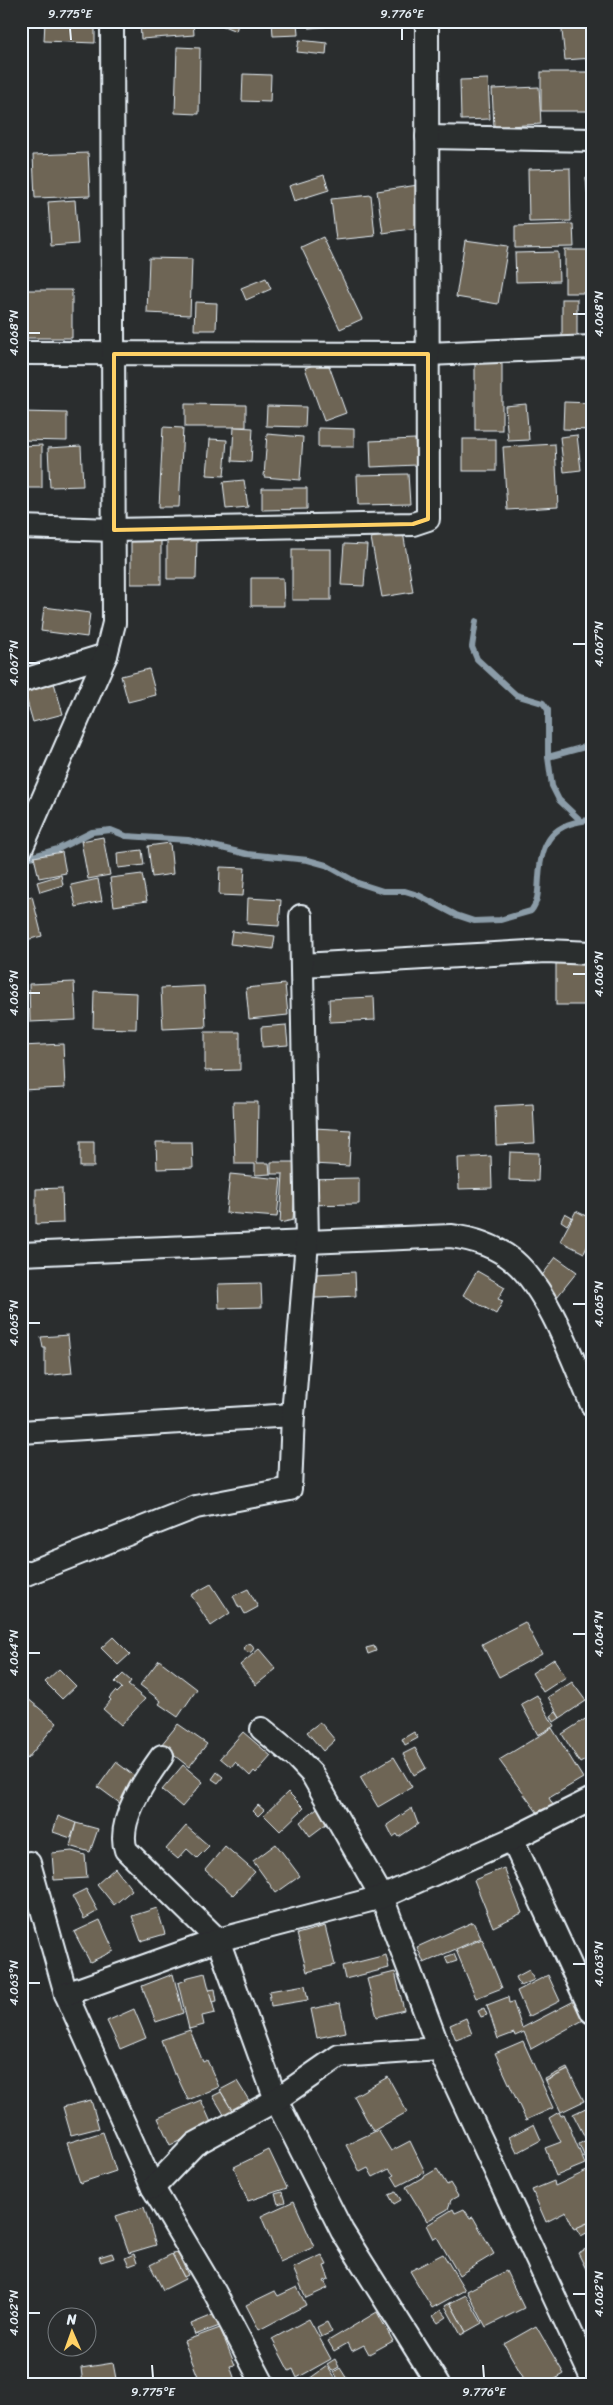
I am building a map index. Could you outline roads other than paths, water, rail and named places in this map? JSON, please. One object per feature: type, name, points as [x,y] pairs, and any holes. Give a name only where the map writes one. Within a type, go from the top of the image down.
[{"type":"street","points":[[21,849],[106,655],[114,623],[112,21]]},
{"type":"street","points":[[21,527],[114,530],[413,524],[428,519],[427,21]]},
{"type":"street","points":[[427,137],[592,140]]},
{"type":"street","points":[[21,352],[114,354],[428,354],[592,346]]},
{"type":"street","points":[[21,682],[106,655]]},
{"type":"street","points":[[21,1576],[196,1507],[290,1490],[293,1415],[307,1242],[301,916]]},
{"type":"street","points":[[302,965],[546,951],[592,952]]},
{"type":"street","points":[[21,1254],[451,1236],[474,1239],[494,1248],[514,1261],[528,1275],[559,1328],[592,1405]]},
{"type":"street","points":[[21,1432],[293,1415]]},
{"type":"street","points":[[262,1729],[297,1758],[312,1774],[382,1897],[439,2049],[592,2378]]},
{"type":"street","points":[[162,1756],[144,1782],[133,1804],[123,1842],[131,1855],[218,1940],[276,2100],[342,2232],[438,2384]]},
{"type":"street","points":[[66,1994],[218,1940],[382,1897],[512,1839],[592,1799]]},
{"type":"street","points":[[512,1839],[592,2012]]},
{"type":"street","points":[[28,1863],[66,1994],[152,2188],[214,2291],[263,2384]]},
{"type":"street","points":[[152,2188],[195,2144],[276,2100],[340,2056],[439,2049]]},
{"type":"waterway","points":[[476,621],[472,647],[477,659],[516,695],[543,703],[548,710],[548,757],[552,786],[559,800],[579,819]]},
{"type":"waterway","points":[[548,757],[592,745]]},
{"type":"waterway","points":[[30,857],[58,849],[92,832],[111,830],[126,836],[188,840],[247,854],[308,860],[326,865],[358,883],[383,891],[405,891],[418,895],[456,915],[474,921],[500,920],[531,911],[534,907],[538,895],[540,864],[547,843],[552,835],[568,825],[592,820]]}]
